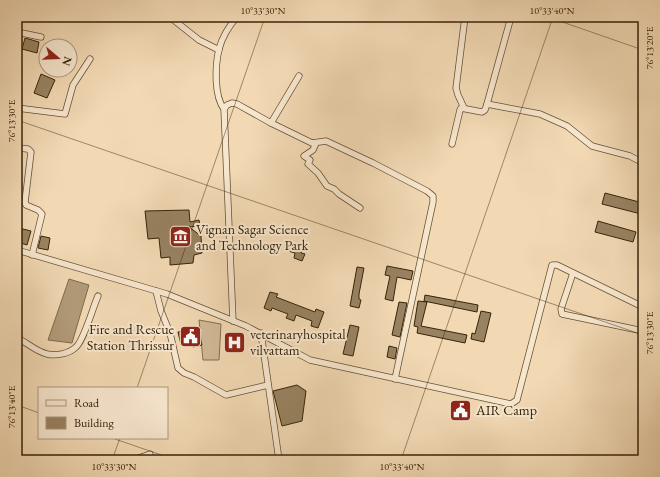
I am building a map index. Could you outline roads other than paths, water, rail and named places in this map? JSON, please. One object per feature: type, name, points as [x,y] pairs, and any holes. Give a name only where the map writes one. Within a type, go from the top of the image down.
[{"type":"street","points":[[170,17],[199,40],[219,50]]},
{"type":"street","points":[[234,321],[224,109],[218,100],[217,63],[219,50],[230,24],[237,17]]},
{"type":"street","points":[[464,108],[456,88],[465,17]]},
{"type":"street","points":[[464,108],[482,112],[485,110],[511,17]]},
{"type":"street","points":[[17,32],[41,37]]},
{"type":"street","points":[[17,108],[65,114],[73,85],[90,59]]},
{"type":"street","points":[[271,123],[299,76]]},
{"type":"street","points":[[224,109],[227,104],[237,104],[312,143],[326,141],[373,163],[427,191],[433,196],[433,202],[395,379]]},
{"type":"street","points":[[487,104],[540,114],[567,126],[592,146],[630,156],[643,163]]},
{"type":"street","points":[[452,144],[460,110],[464,108]]},
{"type":"street","points":[[316,143],[313,150],[304,156],[310,160],[308,164],[318,173],[327,186],[334,188],[339,194],[360,208]]},
{"type":"street","points":[[17,148],[28,149],[31,152],[25,202],[26,206],[38,210],[42,214],[32,255]]},
{"type":"street","points":[[17,250],[156,291],[261,333],[310,360],[511,404],[515,402],[551,266],[554,264],[573,272],[643,307]]},
{"type":"street","points":[[573,272],[561,309],[562,314],[643,331]]},
{"type":"street","points":[[156,291],[161,311],[170,333],[177,365],[180,371],[226,395],[268,385]]},
{"type":"street","points":[[17,338],[31,348],[47,354],[63,354],[73,349],[81,342],[98,296]]},
{"type":"street","points":[[261,333],[279,460]]},
{"type":"street","points":[[133,460],[150,454]]},
{"type":"place","name":"Vignan Sagar Science and Technology Park","points":[[181,237]]},
{"type":"place","name":"Fire and Rescue Station Thrissur","points":[[190,337]]},
{"type":"place","name":"veterinaryhospital vilvattam","points":[[235,342]]},
{"type":"place","name":"AIR Camp","points":[[461,410]]}]
